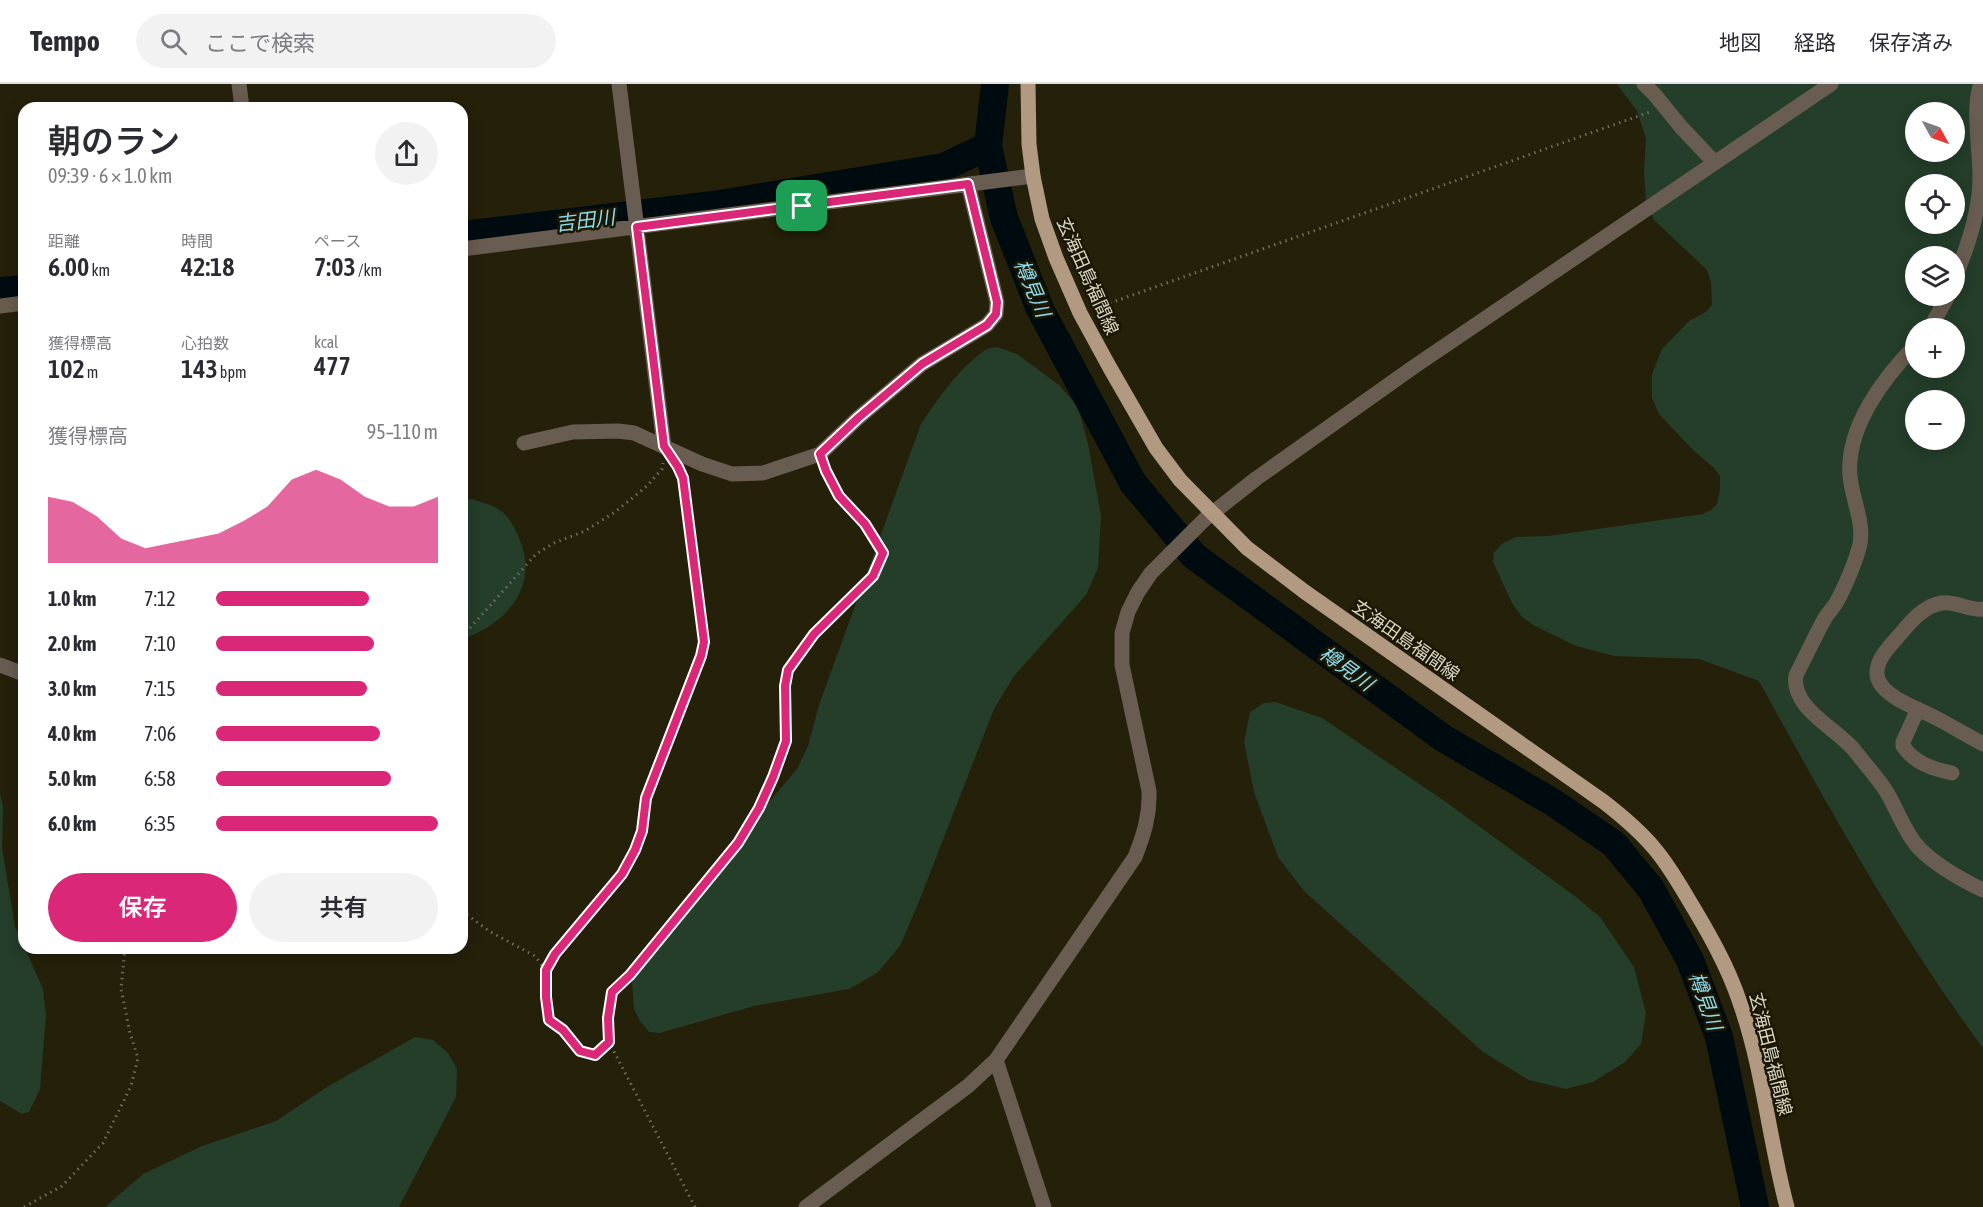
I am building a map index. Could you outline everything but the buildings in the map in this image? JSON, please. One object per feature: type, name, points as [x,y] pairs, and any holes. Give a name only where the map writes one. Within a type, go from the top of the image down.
[{"type":"main road","name":"玄海田島福間線","points":[[1028,84],[1028,176],[1042,219],[1080,313],[1156,448],[1208,516],[1247,548],[1305,592],[1604,802],[1630,822],[1654,848],[1702,921],[1740,1002],[1753,1047],[1787,1207]]},
{"type":"street","points":[[239,84],[241,102]]},
{"type":"street","points":[[619,84],[664,446]]},
{"type":"street","points":[[1644,84],[1715,163]]},
{"type":"street","points":[[806,1207],[968,1086],[996,1060],[1136,856],[1142,841],[1149,808],[1149,791],[1122,665],[1122,633],[1128,612],[1151,573],[1208,516],[1257,478],[1415,366],[1831,84]]},
{"type":"street","points":[[1965,252],[1979,194],[1978,100],[1981,84]]},
{"type":"street","points":[[468,248],[1028,176]]},
{"type":"street","points":[[524,442],[573,432],[597,430],[634,433],[702,464],[732,474],[763,473],[820,454],[858,418],[922,364],[987,325],[996,314],[997,302],[973,184]]},
{"type":"street","points":[[0,306],[18,304]]},
{"type":"street","points":[[1905,357],[1876,395],[1857,429],[1850,477],[1860,527],[1858,549],[1836,603],[1826,616],[1794,682],[1804,704],[1855,751],[1885,789],[1908,833],[1919,848],[1946,870],[1983,890]]},
{"type":"street","points":[[1983,609],[1975,610],[1944,603],[1928,607],[1912,620],[1881,659],[1877,672],[1882,686],[1898,700],[1983,744]]},
{"type":"street","points":[[0,665],[18,672]]},
{"type":"street","points":[[1918,709],[1903,746],[1915,759],[1928,766],[1952,773]]},
{"type":"street","points":[[996,1060],[1044,1207]]},
{"type":"path","points":[[1080,313],[1664,108]]},
{"type":"path","points":[[468,630],[536,554],[554,543],[585,531],[615,512],[647,486],[662,469],[664,446]]},
{"type":"path","points":[[695,1207],[609,1042],[608,1018],[612,992],[630,975],[738,843],[759,808],[786,741],[785,686],[788,670],[814,634],[873,576],[883,553],[865,524],[839,496],[820,454]]},
{"type":"path","points":[[609,1042],[595,1055],[580,1051],[563,1030],[549,1020],[546,970],[555,954],[622,874],[635,850],[642,831],[646,798],[701,656],[704,642],[683,478],[678,467]]},
{"type":"path","points":[[468,915],[489,931],[535,956],[546,970]]},
{"type":"path","points":[[24,1207],[62,1186],[103,1143],[131,1086],[138,1058],[121,989],[124,954]]},
{"type":"green space","points":[[1617,84],[1983,84],[1983,1048],[1921,959],[1893,914],[1759,681],[1699,659],[1614,656],[1576,646],[1522,617],[1512,603],[1493,562],[1494,552],[1503,543],[1516,537],[1549,536],[1703,514],[1717,504],[1720,476],[1659,414],[1652,398],[1652,374],[1662,349],[1689,321],[1706,312],[1712,305],[1711,282],[1707,270],[1654,220],[1646,202],[1644,172],[1646,138],[1637,111]]},
{"type":"green space","points":[[997,347],[1017,354],[1059,385],[1078,407],[1088,444],[1101,516],[1098,568],[1086,595],[1014,676],[994,709],[900,946],[877,973],[849,989],[754,1006],[660,1033],[649,1032],[634,1009],[632,981],[643,950],[797,769],[808,746],[819,705],[921,424],[966,366],[985,350]]},
{"type":"green space","points":[[472,499],[498,509],[511,522],[519,538],[525,572],[522,587],[515,601],[505,613],[493,624],[468,636],[468,500]]},
{"type":"green space","points":[[1276,702],[1322,718],[1446,802],[1600,917],[1634,967],[1646,1013],[1641,1044],[1625,1062],[1593,1082],[1566,1089],[1529,1080],[1483,1052],[1304,891],[1278,857],[1254,792],[1244,742],[1250,712],[1264,703]]},
{"type":"green space","points":[[0,793],[3,807],[2,848],[18,933],[18,954],[27,954],[43,989],[46,1016],[40,1089],[29,1112],[22,1114],[0,1101]]},
{"type":"green space","points":[[415,1037],[433,1040],[448,1053],[457,1069],[456,1097],[399,1207],[105,1207],[143,1174],[202,1146],[276,1121],[327,1087]]},
{"type":"waterway","name":"樽見川","points":[[995,84],[988,146],[1004,218],[1040,309],[1133,483],[1194,556],[1443,738],[1554,803],[1614,844],[1651,889],[1690,960],[1719,1037],[1755,1207]]},
{"type":"waterway","name":"吉田川","points":[[468,234],[713,205],[944,167],[988,146]]},
{"type":"waterway","name":"吉田川","points":[[0,291],[18,290]]},
{"type":"route","points":[[968,184],[997,302],[996,314],[987,325],[922,364],[858,418],[820,454],[839,496],[865,524],[883,553],[873,576],[814,634],[788,670],[785,686],[786,741],[759,808],[738,843],[720,866],[630,975],[612,992],[608,1018],[609,1042],[595,1055],[580,1051],[563,1030],[549,1020],[546,970],[555,954],[622,874],[635,850],[642,831],[646,798],[701,656],[704,642],[683,478],[664,446],[637,227],[802,206],[968,184]]}]
